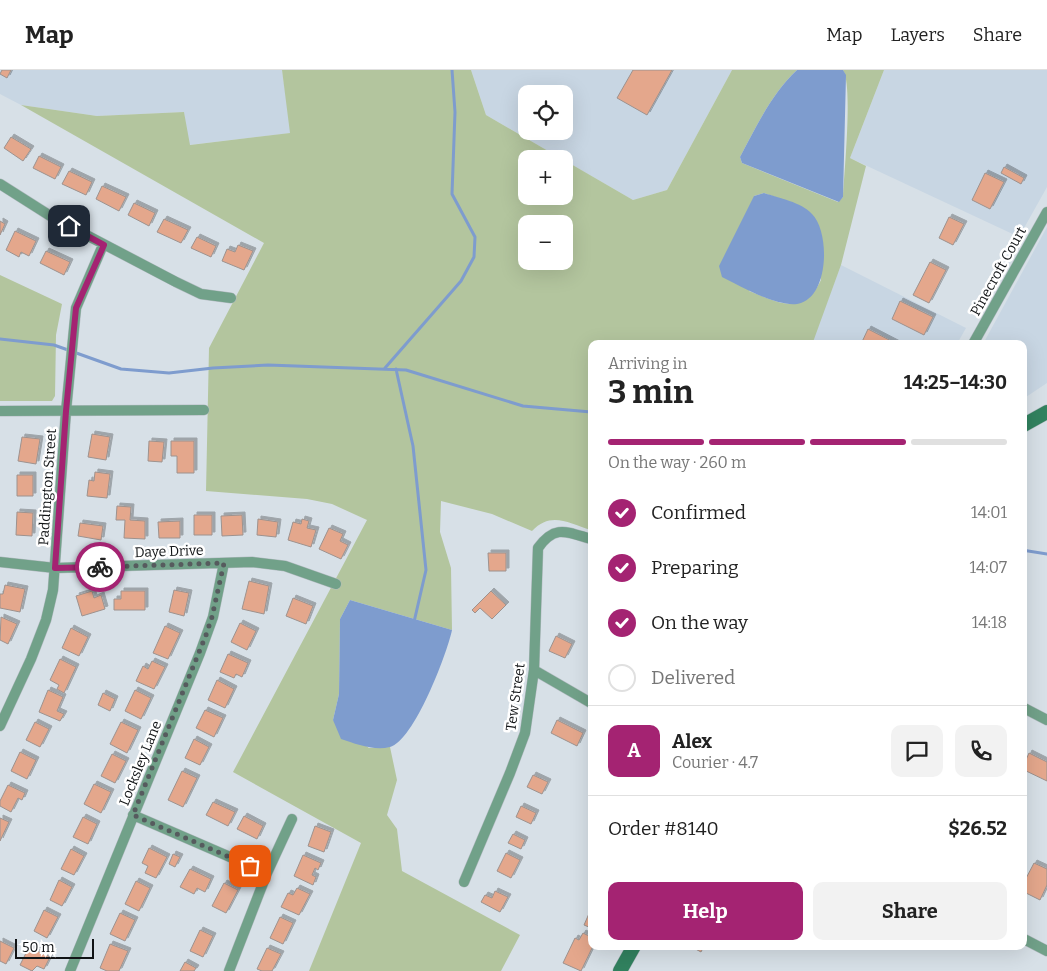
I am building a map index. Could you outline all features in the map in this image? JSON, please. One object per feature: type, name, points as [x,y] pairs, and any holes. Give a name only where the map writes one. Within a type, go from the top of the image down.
[{"type":"street","points":[[0,184],[52,217],[201,294],[231,298]]},
{"type":"street","name":"Pinecroft Court","points":[[974,340],[1047,212]]},
{"type":"street","name":"Paddington Street","points":[[0,726],[46,620],[55,568],[66,411],[76,308],[104,245]]},
{"type":"street","points":[[0,410],[204,410]]},
{"type":"street","points":[[1027,423],[1047,412]]},
{"type":"street","name":"Tew Street","points":[[464,882],[510,774],[525,733],[534,670],[538,548],[547,536],[562,530],[588,538]]},
{"type":"street","name":"Daye Drive","points":[[0,562],[55,568],[252,562],[285,566],[336,584]]},
{"type":"street","name":"Locksley Lane","points":[[70,971],[206,635],[224,563]]},
{"type":"street","points":[[534,670],[588,701]]},
{"type":"street","points":[[1027,710],[1047,720]]},
{"type":"street","points":[[133,815],[267,873]]},
{"type":"street","points":[[229,971],[267,873],[292,819]]},
{"type":"street","points":[[1027,941],[1047,951]]},
{"type":"street","points":[[620,971],[632,950]]},
{"type":"shaded area","points":[[0,70],[282,70],[291,133],[189,145],[184,112],[97,116],[21,105],[0,94]]},
{"type":"shaded area","points":[[471,70],[732,70],[667,190],[633,200],[573,165],[573,150],[547,150],[529,140],[573,140],[573,85],[518,85],[518,134],[486,115]]},
{"type":"shaded area","points":[[884,70],[1047,70],[1047,187],[1019,237],[850,158]]},
{"type":"shaded area","points":[[1047,227],[1047,383],[1027,396],[1027,340],[985,340]]},
{"type":"shaded area","points":[[841,265],[966,328],[959,340],[813,340]]},
{"type":"green space","points":[[282,70],[471,70],[486,115],[518,134],[518,140],[529,140],[546,150],[518,150],[518,205],[573,205],[573,165],[633,200],[667,190],[732,70],[797,70],[772,100],[740,157],[742,163],[838,202],[843,197],[848,111],[846,79],[843,70],[884,70],[850,158],[866,166],[841,265],[814,340],[588,340],[588,529],[560,520],[553,520],[546,521],[532,531],[492,514],[441,501],[440,532],[451,568],[452,630],[350,600],[340,619],[339,694],[333,720],[369,748],[390,747],[397,780],[387,815],[397,829],[402,871],[520,935],[501,971],[309,971],[361,843],[233,772],[367,520],[332,504],[307,499],[206,491],[209,348],[264,243],[21,105],[97,116],[184,112],[190,145],[290,133]],"holes":[[[764,193],[800,206],[821,280],[814,292],[807,299],[798,303],[781,303],[749,291],[754,196]]]},
{"type":"green space","points":[[0,275],[62,304],[56,335],[55,396],[52,401],[0,401]]},
{"type":"water","points":[[797,70],[843,70],[846,75],[843,197],[839,202],[742,163],[740,157],[772,100]]},
{"type":"water","points":[[764,193],[802,206],[812,214],[822,234],[824,262],[822,276],[817,288],[810,297],[801,303],[783,303],[772,300],[722,277],[719,266],[754,196]]},
{"type":"water","points":[[350,600],[452,630],[437,676],[419,714],[409,730],[399,741],[390,747],[371,748],[341,739],[333,720],[339,694],[340,619]]},
{"type":"building","points":[[2,70],[11,70],[7,78],[0,74]]},
{"type":"building","points":[[633,70],[672,70],[647,115],[617,98]]},
{"type":"building","points":[[11,137],[31,149],[23,161],[4,148]]},
{"type":"building","points":[[39,156],[61,167],[55,179],[33,168]]},
{"type":"building","points":[[1004,167],[1024,178],[1021,184],[1001,173]]},
{"type":"building","points":[[69,171],[92,182],[86,195],[62,184]]},
{"type":"building","points":[[985,173],[1004,182],[990,209],[972,200]]},
{"type":"building","points":[[102,186],[126,197],[119,211],[96,199]]},
{"type":"building","points":[[134,203],[155,213],[149,226],[128,215]]},
{"type":"building","points":[[949,217],[964,224],[953,245],[939,238]]},
{"type":"building","points":[[164,219],[188,230],[181,243],[157,232]]},
{"type":"building","points":[[0,221],[5,224],[0,235]]},
{"type":"building","points":[[15,231],[36,241],[29,256],[21,252],[19,257],[6,250]]},
{"type":"building","points":[[197,237],[216,246],[211,257],[191,248]]},
{"type":"building","points":[[238,245],[253,251],[244,270],[222,261],[227,249],[235,252]]},
{"type":"building","points":[[46,251],[70,262],[64,275],[40,263]]},
{"type":"building","points":[[930,262],[946,270],[929,303],[913,295]]},
{"type":"building","points":[[900,301],[933,317],[924,335],[892,319]]},
{"type":"building","points":[[868,329],[889,340],[863,340]]},
{"type":"building","points":[[92,434],[110,437],[106,460],[88,457]]},
{"type":"building","points":[[22,437],[40,439],[36,464],[18,461]]},
{"type":"building","points":[[149,441],[164,442],[162,462],[148,461]]},
{"type":"building","points":[[171,441],[194,441],[194,473],[177,473],[177,456],[171,456]]},
{"type":"building","points":[[95,472],[110,474],[107,498],[87,496],[89,480],[94,481]]},
{"type":"building","points":[[17,475],[33,475],[33,496],[17,496]]},
{"type":"building","points":[[117,506],[131,507],[130,520],[145,521],[145,539],[124,538],[125,520],[116,520]]},
{"type":"building","points":[[17,512],[33,513],[32,536],[16,535]]},
{"type":"building","points":[[194,515],[212,515],[212,535],[194,535]]},
{"type":"building","points":[[242,515],[243,535],[222,536],[221,516]]},
{"type":"building","points":[[258,519],[278,522],[276,537],[257,535]]},
{"type":"building","points":[[302,519],[309,521],[307,528],[316,530],[311,547],[288,540],[293,522],[301,524]]},
{"type":"building","points":[[180,521],[180,538],[159,538],[158,522]]},
{"type":"building","points":[[80,523],[103,526],[101,540],[78,536]]},
{"type":"building","points":[[329,528],[343,534],[340,541],[348,545],[341,559],[319,549]]},
{"type":"building","points":[[488,553],[506,553],[506,571],[489,571]]},
{"type":"building","points":[[249,581],[269,586],[264,614],[242,609]]},
{"type":"building","points":[[5,585],[25,589],[20,612],[0,608],[0,594],[3,594]]},
{"type":"building","points":[[174,590],[189,593],[184,616],[169,612]]},
{"type":"building","points":[[92,591],[94,598],[101,595],[105,609],[82,616],[76,596]]},
{"type":"building","points":[[121,591],[145,591],[145,610],[114,610],[114,599],[121,599]]},
{"type":"building","points":[[491,591],[506,605],[492,619],[480,608],[475,613],[472,610]]},
{"type":"building","points":[[293,598],[313,606],[306,624],[286,616]]},
{"type":"building","points":[[1,617],[17,624],[8,644],[0,640]]},
{"type":"building","points":[[240,623],[256,631],[247,650],[231,642]]},
{"type":"building","points":[[165,626],[180,633],[168,659],[153,653]]},
{"type":"building","points":[[71,628],[88,637],[79,656],[62,648]]},
{"type":"building","points":[[556,636],[572,644],[565,658],[549,651]]},
{"type":"building","points":[[228,654],[248,663],[242,677],[236,674],[234,678],[220,672]]},
{"type":"building","points":[[60,659],[76,667],[64,693],[57,689],[59,685],[50,680]]},
{"type":"building","points":[[152,661],[165,667],[154,689],[136,681],[143,666],[148,669]]},
{"type":"building","points":[[217,680],[234,689],[225,708],[208,700]]},
{"type":"building","points":[[48,690],[63,697],[57,711],[64,714],[60,721],[39,712]]},
{"type":"building","points":[[135,690],[151,698],[141,719],[125,711]]},
{"type":"building","points":[[103,693],[115,699],[110,711],[98,705]]},
{"type":"building","points":[[205,710],[223,718],[214,737],[196,728]]},
{"type":"building","points":[[557,720],[583,733],[577,746],[551,733]]},
{"type":"building","points":[[35,722],[49,729],[40,747],[26,740]]},
{"type":"building","points":[[121,722],[138,730],[127,753],[110,744]]},
{"type":"building","points":[[194,739],[209,747],[200,765],[185,758]]},
{"type":"building","points":[[20,752],[36,760],[27,779],[11,771]]},
{"type":"building","points":[[1029,753],[1047,762],[1047,781],[1027,771]]},
{"type":"building","points":[[112,754],[126,761],[115,783],[101,776]]},
{"type":"building","points":[[182,771],[197,778],[183,807],[168,800]]},
{"type":"building","points":[[533,775],[548,782],[542,794],[527,787]]},
{"type":"building","points":[[94,784],[111,792],[101,813],[84,804]]},
{"type":"building","points":[[8,785],[25,793],[22,800],[18,798],[11,812],[0,806],[0,801]]},
{"type":"building","points":[[213,802],[235,812],[228,826],[206,815]]},
{"type":"building","points":[[521,806],[536,813],[531,824],[516,817]]},
{"type":"building","points":[[244,816],[263,826],[257,839],[237,829]]},
{"type":"building","points":[[83,817],[97,824],[88,844],[73,837]]},
{"type":"building","points":[[0,818],[9,822],[0,841]]},
{"type":"building","points":[[315,826],[331,832],[324,852],[308,846]]},
{"type":"building","points":[[513,834],[525,840],[521,849],[508,843]]},
{"type":"building","points":[[149,848],[167,857],[156,878],[145,873],[148,866],[142,863]]},
{"type":"building","points":[[71,849],[84,856],[74,875],[61,869]]},
{"type":"building","points":[[506,853],[520,860],[511,878],[497,871]]},
{"type":"building","points":[[173,854],[180,857],[175,867],[169,864]]},
{"type":"building","points":[[303,855],[321,863],[318,870],[315,868],[312,875],[316,877],[313,885],[294,876]]},
{"type":"building","points":[[1034,863],[1047,869],[1047,885],[1040,900],[1027,894],[1027,876]]},
{"type":"building","points":[[190,869],[211,879],[205,892],[197,888],[194,894],[180,887]]},
{"type":"building","points":[[59,880],[72,887],[62,906],[50,900]]},
{"type":"building","points":[[136,881],[150,888],[139,911],[125,904]]},
{"type":"building","points":[[224,883],[238,890],[226,913],[212,906]]},
{"type":"building","points":[[297,888],[310,894],[299,915],[281,907],[288,893],[293,895]]},
{"type":"building","points":[[495,891],[508,897],[500,912],[481,902],[485,895],[492,898]]},
{"type":"building","points":[[44,910],[58,917],[47,938],[34,931]]},
{"type":"building","points":[[120,913],[135,920],[125,941],[110,934]]},
{"type":"building","points":[[588,916],[588,927],[584,925]]},
{"type":"building","points":[[280,917],[293,923],[283,944],[270,938]]},
{"type":"building","points":[[200,930],[213,936],[203,957],[190,951]]},
{"type":"building","points":[[583,933],[588,936],[588,950],[591,950],[581,971],[563,963],[575,938],[579,940]]},
{"type":"building","points":[[0,941],[14,948],[6,964],[0,961]]},
{"type":"building","points":[[110,944],[128,951],[119,971],[107,971],[100,968]]},
{"type":"building","points":[[29,947],[50,957],[44,969],[37,966],[32,971],[20,965]]},
{"type":"building","points":[[267,948],[281,954],[272,971],[262,971],[257,969]]},
{"type":"building","points":[[185,962],[196,968],[194,971],[180,971]]},
{"type":"waterway","points":[[385,368],[461,281],[474,257],[475,237],[452,194],[455,112],[452,70]]},
{"type":"waterway","points":[[0,339],[54,345],[121,369],[169,373],[268,365],[406,370],[523,406],[588,412]]},
{"type":"waterway","points":[[396,369],[413,446],[426,570],[414,622]]},
{"type":"waterway","points":[[1027,551],[1047,554]]},
{"type":"way so far","points":[[100,567],[224,563],[212,617],[200,653],[133,815],[250,866]]},
{"type":"route","points":[[69,226],[104,245],[76,308],[70,351],[55,568],[100,567]]}]
